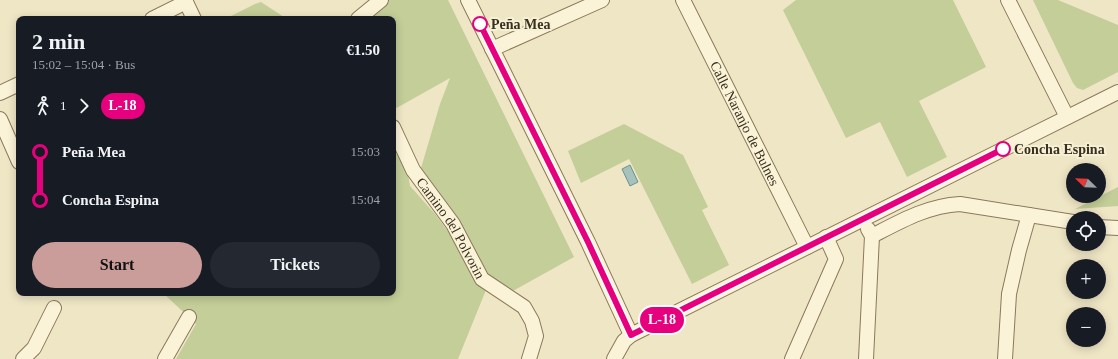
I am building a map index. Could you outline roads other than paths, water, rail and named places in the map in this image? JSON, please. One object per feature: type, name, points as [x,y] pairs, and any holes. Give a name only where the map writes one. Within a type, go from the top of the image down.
[{"type":"street","points":[[362,16],[381,0]]},
{"type":"street","points":[[468,0],[588,242],[631,335]]},
{"type":"street","points":[[492,49],[602,0]]},
{"type":"street","name":"Calle Naranjo de Bulnes","points":[[683,0],[807,247]]},
{"type":"street","points":[[1008,0],[1067,117]]},
{"type":"street","points":[[158,16],[186,1],[193,16]]},
{"type":"street","points":[[0,93],[16,85]]},
{"type":"street","points":[[614,359],[624,341],[631,335],[1118,92]]},
{"type":"street","points":[[0,119],[16,155]]},
{"type":"street","name":"Camino del Polvorin","points":[[396,133],[413,170],[453,224],[482,279],[524,307],[532,321],[536,336],[529,359]]},
{"type":"street","points":[[872,236],[916,214],[944,205],[960,204],[1066,221]]},
{"type":"street","points":[[1005,359],[1010,288],[1018,250],[1029,215]]},
{"type":"street","points":[[863,219],[872,236],[866,359]]},
{"type":"street","points":[[1106,227],[1118,228]]},
{"type":"street","points":[[792,359],[836,258],[826,237]]},
{"type":"street","points":[[23,359],[34,348],[54,308]]},
{"type":"street","points":[[165,359],[189,317]]},
{"type":"water","points":[[630,165],[638,182],[630,186],[622,169]]},
{"type":"place","name":"Peña Mea","points":[[480,24]]},
{"type":"place","name":"Concha Espina","points":[[1003,149]]}]
